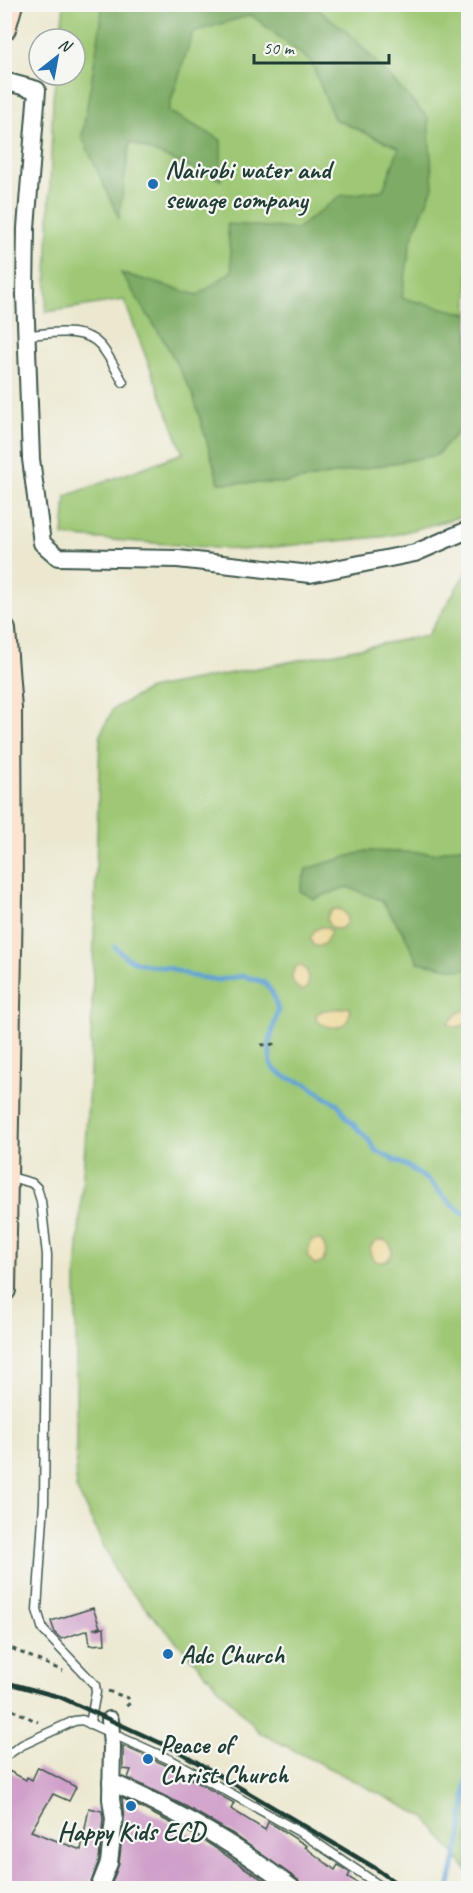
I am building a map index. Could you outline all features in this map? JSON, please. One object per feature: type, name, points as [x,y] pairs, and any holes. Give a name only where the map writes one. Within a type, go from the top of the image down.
[{"type":"main road","points":[[4,29],[11,4]]},
{"type":"main road","points":[[4,630],[10,709],[4,1290]]},
{"type":"street","points":[[4,81],[37,90],[26,228],[26,335],[31,459],[42,543],[58,557],[178,559],[310,574],[415,553],[468,530]]},
{"type":"street","points":[[99,1888],[109,1863],[114,1819],[110,1727]]},
{"type":"street","points":[[111,1782],[165,1806],[257,1860],[292,1888]]},
{"type":"lane","points":[[26,335],[80,334],[91,337],[101,345],[123,382]]},
{"type":"lane","points":[[6,1176],[32,1184],[37,1188],[41,1201],[47,1255],[44,1502],[38,1619],[43,1630],[95,1685],[96,1692],[90,1724]]},
{"type":"lane","points":[[4,1757],[22,1745],[74,1721],[82,1720],[90,1724],[110,1727],[305,1835],[383,1888]]},
{"type":"path","points":[[261,1045],[276,1044]]},
{"type":"green space","points":[[64,5],[468,5],[468,515],[390,536],[242,550],[63,536],[66,496],[183,453],[124,300],[46,312],[54,87],[87,87],[87,27],[61,27]]},
{"type":"green space","points":[[102,5],[312,5],[349,33],[428,118],[433,187],[411,240],[402,298],[468,314],[468,410],[462,427],[437,455],[286,483],[219,483],[193,395],[165,342],[121,273],[198,295],[232,271],[227,224],[297,229],[340,196],[383,190],[399,148],[334,119],[311,62],[251,15],[193,32],[168,111],[221,140],[221,180],[130,142],[119,218],[82,137]]},
{"type":"green space","points":[[468,569],[468,1871],[425,1817],[260,1733],[120,1580],[76,1488],[76,1275],[90,1073],[100,735],[113,709],[149,689],[428,635]]},
{"type":"green space","points":[[468,845],[468,968],[460,970],[418,962],[404,934],[381,900],[347,887],[314,899],[300,891],[306,869],[366,851],[435,853]]},
{"type":"sand","points":[[337,909],[344,912],[347,919],[344,926],[337,929],[330,926],[327,919],[330,912]]},
{"type":"sand","points":[[326,927],[331,932],[325,943],[318,947],[313,945],[310,939],[315,930]]},
{"type":"sand","points":[[298,965],[302,966],[308,974],[307,988],[303,991],[292,979],[293,972]]},
{"type":"sand","points":[[350,1008],[349,1015],[343,1025],[327,1026],[316,1020],[319,1012]]},
{"type":"sand","points":[[468,1009],[468,1024],[455,1027],[448,1023],[460,1012]]},
{"type":"sand","points":[[312,1240],[321,1240],[326,1252],[322,1263],[315,1265],[307,1256]]},
{"type":"sand","points":[[381,1240],[391,1247],[392,1251],[385,1261],[381,1262],[371,1255],[370,1251],[377,1241]]},
{"type":"building","points":[[93,1608],[100,1627],[93,1629],[104,1628],[105,1644],[90,1645],[88,1630],[61,1639],[55,1633],[51,1621]]},
{"type":"building","points":[[123,1746],[170,1767],[234,1803],[231,1809],[265,1830],[268,1822],[277,1827],[307,1846],[305,1847],[335,1870],[338,1865],[350,1873],[348,1877],[366,1888],[302,1888],[298,1880],[233,1834],[187,1807],[128,1778],[131,1770],[123,1769]]},
{"type":"building","points":[[38,1767],[76,1787],[69,1801],[53,1794],[31,1831],[81,1850],[89,1808],[102,1811],[99,1860],[89,1888],[13,1888],[4,1885],[4,1780],[9,1771],[26,1780],[27,1777],[32,1780]]},
{"type":"building","points":[[122,1798],[200,1838],[275,1888],[110,1888],[119,1864],[124,1820]]},
{"type":"waterway","points":[[115,947],[127,958],[142,964],[170,968],[191,976],[218,980],[243,976],[264,982],[273,994],[278,1010],[269,1044],[271,1064],[275,1070],[286,1077],[307,1084],[338,1104],[347,1118],[367,1138],[376,1151],[407,1166],[429,1181],[449,1202],[468,1216]]},
{"type":"waterway","points":[[449,1888],[461,1836],[468,1770]]},
{"type":"railway","points":[[4,1682],[60,1697],[178,1751],[375,1868],[403,1888]]},
{"type":"place","name":"Nairobi water and sewage company","points":[[153,184]]},
{"type":"place","name":"Adc Church","points":[[168,1654]]},
{"type":"place","name":"Peace of Christ Church","points":[[148,1759]]},
{"type":"place","name":"Happy Kids ECD","points":[[131,1806]]}]
